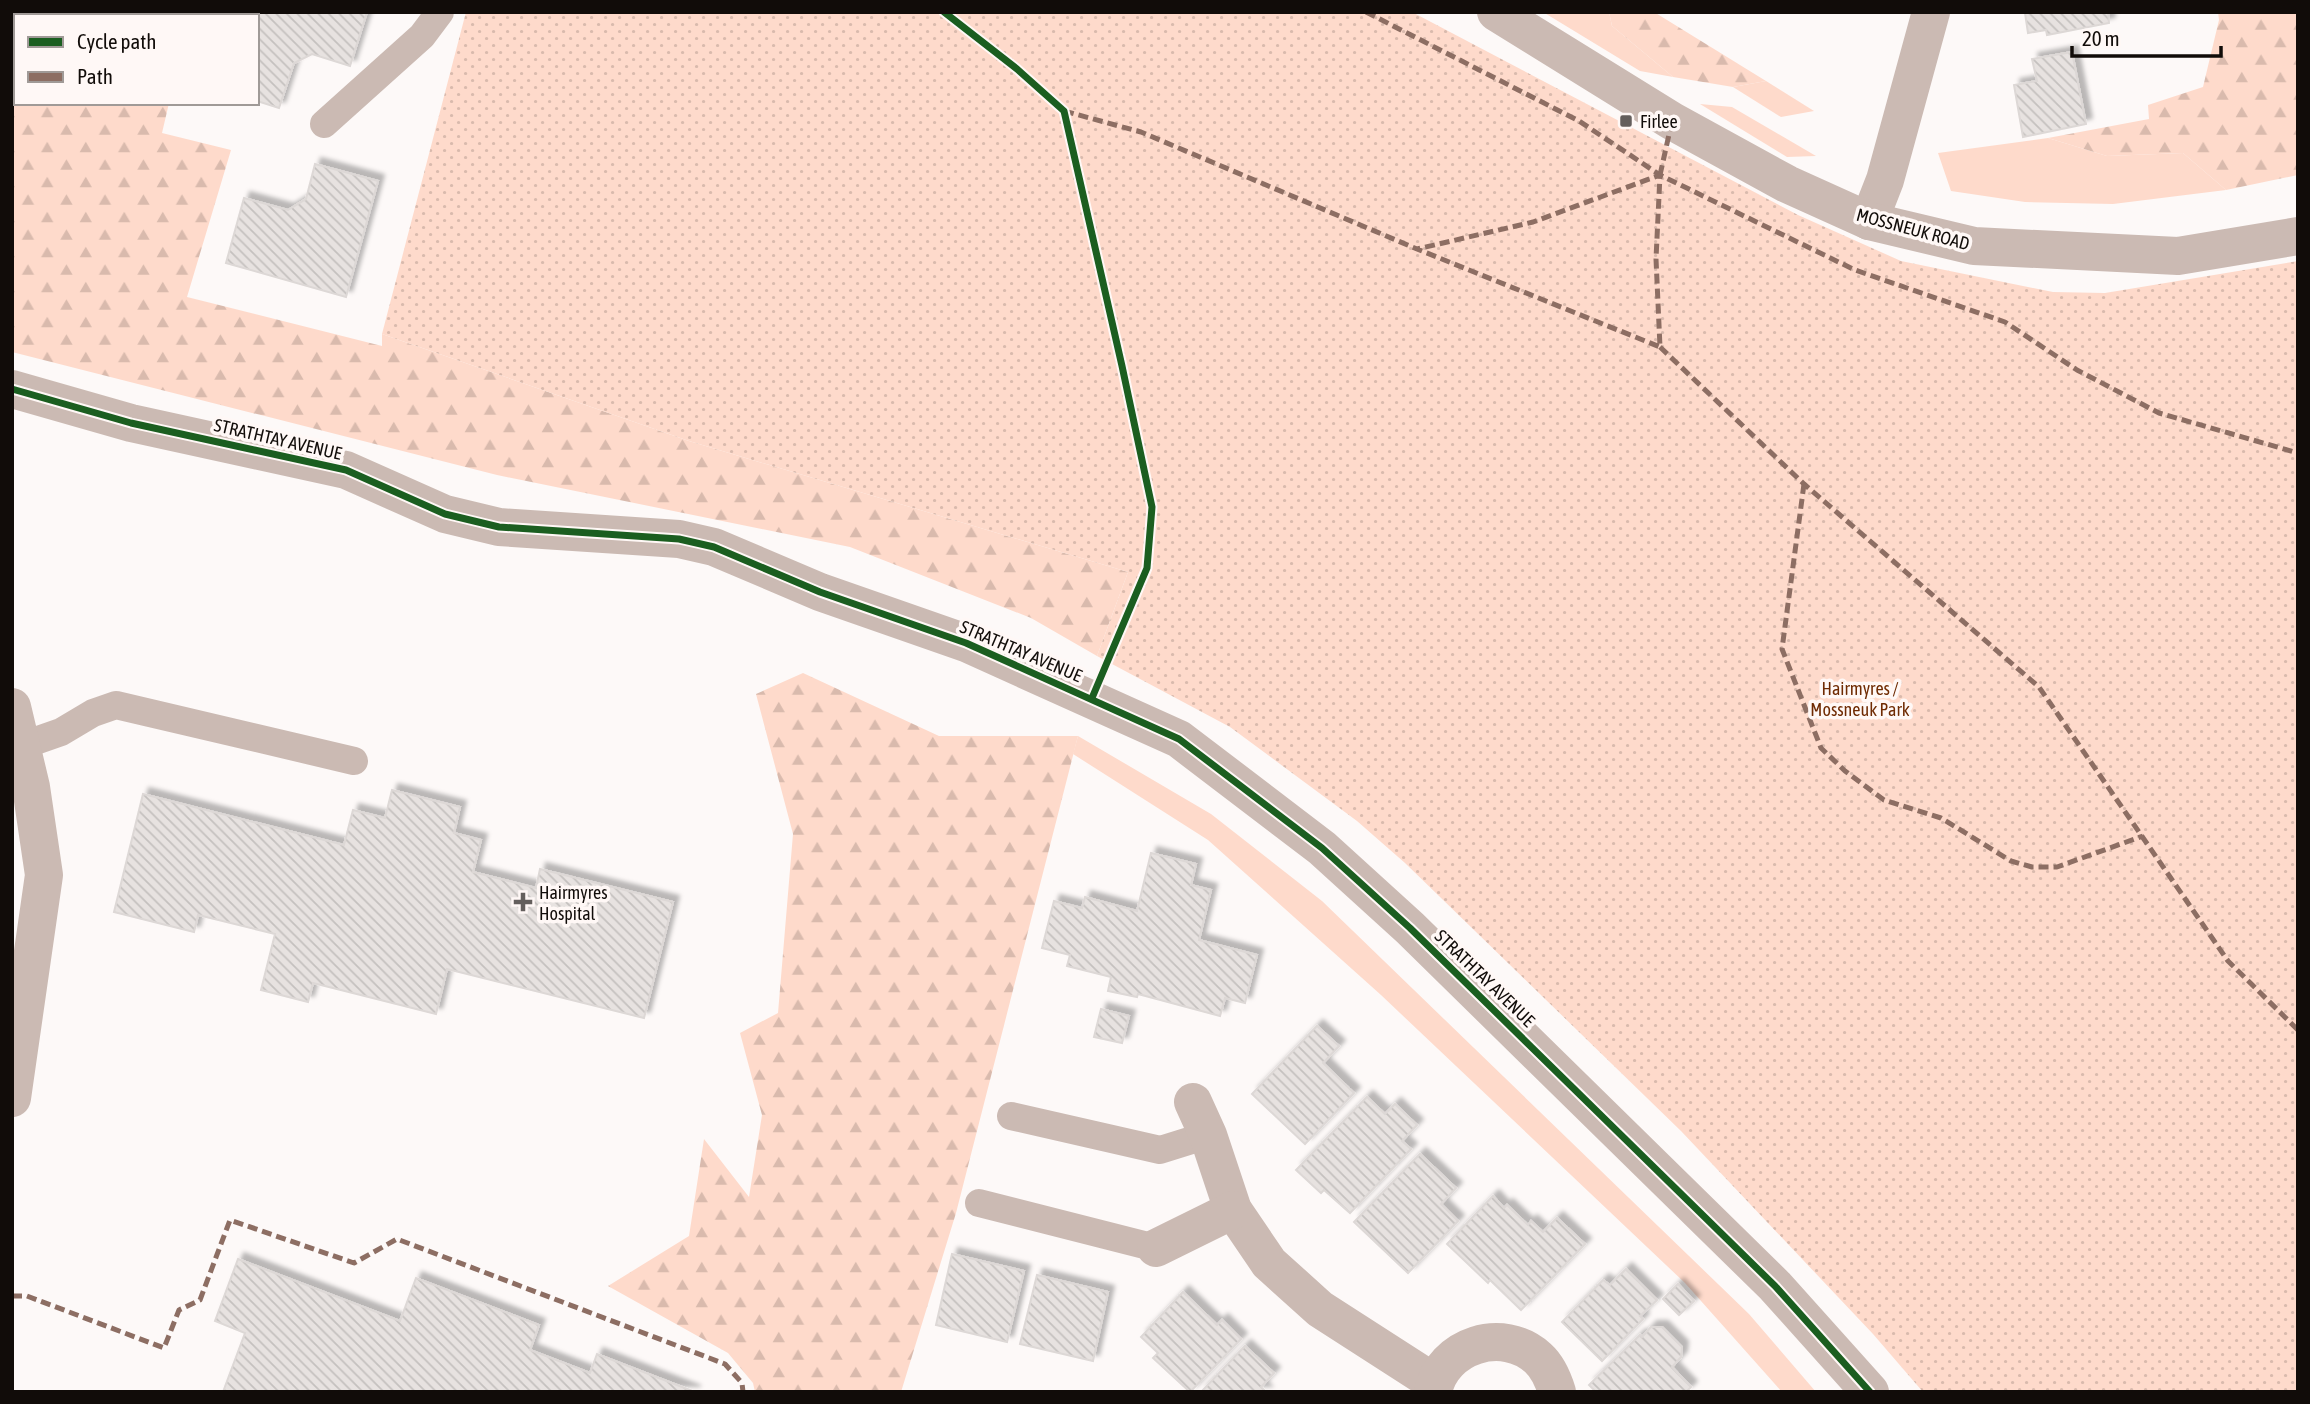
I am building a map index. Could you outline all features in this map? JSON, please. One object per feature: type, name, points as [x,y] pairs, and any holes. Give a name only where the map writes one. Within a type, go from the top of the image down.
[{"type":"street","name":"MOSSNEUK ROAD","points":[[1496,12],[1672,121],[1787,184],[1869,221],[1974,246],[2178,257],[2298,236]]},
{"type":"street","points":[[1869,221],[1885,180],[1931,12]]},
{"type":"street","name":"STRATHTAY AVENUE","points":[[12,389],[131,423],[346,470],[445,514],[499,527],[679,539],[713,547],[820,592],[966,643],[1179,739],[1322,848],[1410,929],[1632,1143],[1775,1286],[1870,1392]]},
{"type":"street","points":[[12,707],[31,787],[44,875],[12,1098]]},
{"type":"street","points":[[1200,1119],[1233,1210],[1269,1263],[1320,1309],[1434,1388],[1445,1365],[1460,1352],[1480,1343],[1500,1342],[1521,1347],[1538,1358],[1551,1374],[1557,1392]]},
{"type":"street","points":[[1156,1248],[1233,1210]]},
{"type":"lane","points":[[324,124],[422,36],[440,12]]},
{"type":"lane","points":[[21,746],[61,732],[93,713],[116,705],[354,761]]},
{"type":"lane","points":[[1011,1116],[1160,1150],[1200,1119]]},
{"type":"lane","points":[[979,1203],[1156,1248]]},
{"type":"green space","points":[[12,12],[193,12],[14,14],[14,105],[169,105],[162,133],[231,150],[187,297],[382,346],[382,334],[689,441],[1128,572],[1097,656],[1031,618],[850,547],[497,475],[12,352]]},
{"type":"green space","name":"Hairmyres / Mossneuk Park","points":[[466,12],[1412,12],[1798,215],[1901,261],[2053,292],[2105,293],[2298,261],[2298,1392],[1923,1392],[1873,1334],[1681,1131],[1405,863],[1357,821],[1230,727],[1097,656],[1128,572],[689,441],[382,334]]},
{"type":"green space","points":[[1543,12],[1609,12],[1612,26],[1673,77],[1640,71]]},
{"type":"green space","points":[[1609,12],[1654,12],[1766,81],[1733,87],[1673,77],[1612,26]]},
{"type":"green space","points":[[2218,12],[2298,12],[2298,175],[2226,190],[2183,153],[2107,156],[2048,138],[2149,119],[2148,105],[2203,87],[2219,20]]},
{"type":"green space","points":[[1766,81],[1814,111],[1781,117],[1733,87]]},
{"type":"green space","points":[[1700,104],[1732,107],[1816,156],[1787,157]]},
{"type":"green space","points":[[2048,138],[2107,156],[2183,153],[2226,190],[2113,204],[2025,202],[1951,191],[1938,153]]},
{"type":"green space","points":[[803,673],[939,736],[1078,736],[956,1213],[901,1392],[755,1392],[753,1383],[728,1353],[608,1286],[689,1236],[704,1139],[749,1197],[762,1115],[740,1033],[778,1013],[793,834],[756,694]]},
{"type":"green space","points":[[1078,736],[1211,814],[1322,901],[1749,1314],[1816,1392],[1782,1392],[1685,1283],[1381,995],[1208,840],[1073,754]]},
{"type":"building","points":[[367,12],[350,66],[312,54],[294,63],[279,108],[259,102],[259,14],[240,14]]},
{"type":"building","points":[[2108,12],[2109,23],[2047,35],[2046,30],[2028,33],[2025,13]]},
{"type":"building","points":[[2072,52],[2086,124],[2023,137],[2014,85],[2037,81],[2032,59]]},
{"type":"building","points":[[315,164],[378,181],[346,297],[226,263],[244,198],[288,210],[306,199]]},
{"type":"building","points":[[392,790],[460,807],[454,833],[481,840],[473,872],[536,888],[540,869],[673,902],[644,1018],[447,969],[436,1014],[313,983],[308,1002],[261,990],[275,934],[198,915],[194,932],[114,912],[143,794],[344,845],[353,810],[385,818]]},
{"type":"building","points":[[1151,853],[1196,864],[1191,885],[1211,890],[1199,940],[1257,955],[1245,1003],[1225,998],[1220,1016],[1138,994],[1137,997],[1108,991],[1111,977],[1067,966],[1070,955],[1042,948],[1054,901],[1082,908],[1085,897],[1137,911]]},
{"type":"building","points":[[1101,1009],[1129,1016],[1122,1043],[1094,1037]]},
{"type":"building","points":[[1317,1026],[1339,1046],[1323,1063],[1354,1093],[1305,1144],[1252,1094]]},
{"type":"building","points":[[1367,1097],[1385,1114],[1395,1104],[1417,1125],[1402,1141],[1411,1149],[1350,1213],[1324,1190],[1321,1193],[1296,1170]]},
{"type":"building","points":[[1420,1154],[1456,1188],[1441,1204],[1458,1221],[1408,1273],[1354,1222]]},
{"type":"building","points":[[1493,1196],[1504,1208],[1507,1205],[1528,1225],[1531,1221],[1543,1232],[1557,1218],[1585,1244],[1521,1310],[1447,1244]]},
{"type":"building","points":[[952,1254],[1024,1271],[1007,1342],[936,1325]]},
{"type":"building","points":[[238,1259],[400,1321],[416,1278],[539,1325],[530,1350],[590,1373],[597,1354],[695,1392],[223,1392],[245,1333],[215,1321]]},
{"type":"building","points":[[1626,1269],[1657,1300],[1640,1316],[1643,1319],[1602,1361],[1562,1322],[1603,1280],[1610,1285]]},
{"type":"building","points":[[1037,1275],[1108,1292],[1093,1361],[1020,1344]]},
{"type":"building","points":[[1678,1284],[1694,1301],[1679,1315],[1663,1299]]},
{"type":"building","points":[[1183,1292],[1217,1325],[1222,1320],[1241,1339],[1190,1392],[1153,1358],[1158,1353],[1141,1337]]},
{"type":"building","points":[[1651,1327],[1662,1327],[1682,1347],[1681,1357],[1672,1367],[1691,1387],[1686,1392],[1596,1392],[1589,1385]]},
{"type":"building","points":[[1245,1346],[1274,1373],[1261,1387],[1266,1392],[1201,1392]]},
{"type":"marked path","points":[[1366,12],[1579,121],[1660,175],[1855,270],[2005,322],[2077,370],[2159,413],[2298,453]]},
{"type":"marked path","points":[[1064,111],[1141,132],[1417,249],[1660,347],[1656,259],[1660,175],[1533,222],[1417,249]]},
{"type":"marked path","points":[[1660,175],[1672,121]]},
{"type":"marked path","points":[[1660,347],[1804,484],[2039,687],[2228,961],[2298,1030]]},
{"type":"marked path","points":[[1804,484],[1782,649],[1821,748],[1845,771],[1884,800],[1941,818],[2011,861],[2032,867],[2057,867],[2143,836]]},
{"type":"marked path","points":[[12,1296],[27,1296],[164,1348],[179,1310],[200,1300],[230,1220],[354,1263],[397,1239],[725,1364],[742,1383],[743,1392]]},
{"type":"cycle path","points":[[944,12],[1017,69],[1064,111],[1122,366],[1152,507],[1147,568],[1092,698]]},
{"type":"cycle path","points":[[12,389],[131,423],[346,470],[445,514],[499,527],[679,539],[714,547],[820,592],[966,643],[1179,739],[1322,848],[1410,928],[1775,1286],[1870,1392]]},
{"type":"place","name":"Firlee","points":[[1626,121]]},
{"type":"place","name":"Hairmyres Hospital","points":[[523,902]]}]
